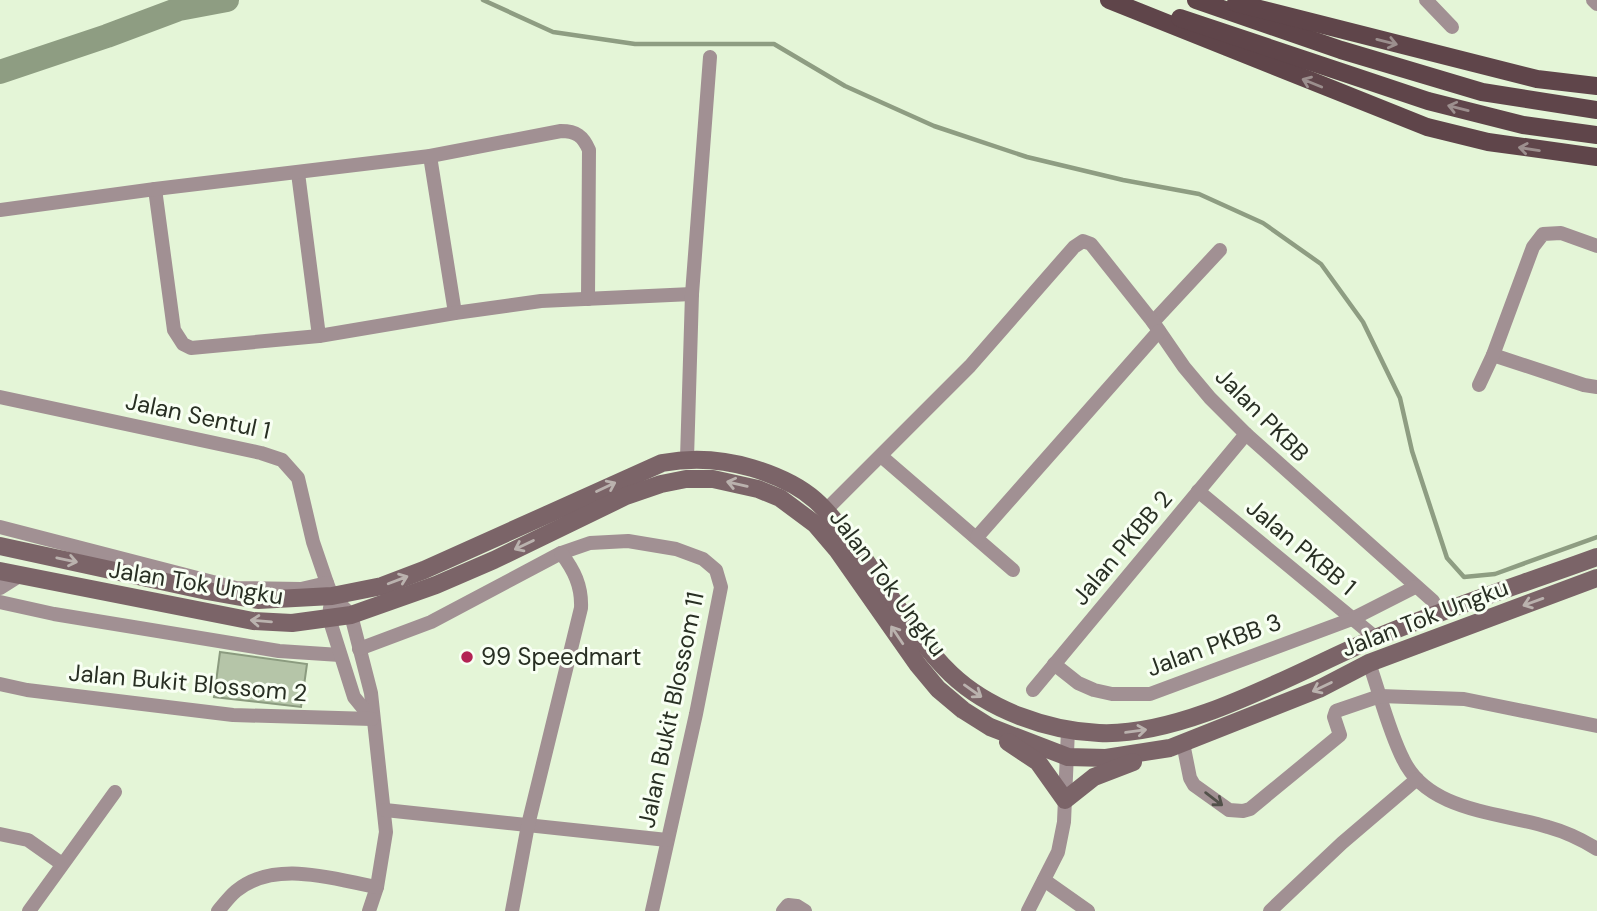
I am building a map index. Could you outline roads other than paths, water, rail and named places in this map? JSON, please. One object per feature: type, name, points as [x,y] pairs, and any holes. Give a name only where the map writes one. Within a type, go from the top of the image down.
[{"type":"main road","points":[[1109,0],[1427,127],[1488,142],[1597,157]]},
{"type":"main road","points":[[1122,0],[1428,101],[1523,125],[1597,135]]},
{"type":"main road","points":[[1196,0],[1341,50],[1482,92],[1597,110]]},
{"type":"main road","points":[[1226,0],[1537,79],[1597,86]]},
{"type":"main road","name":"Jalan Tok Ungku","points":[[0,546],[258,600],[392,582],[662,463],[687,458],[719,460],[768,473],[793,484],[826,510],[931,651],[951,674],[974,693],[1001,708],[1068,730],[1124,733],[1157,728],[1235,701],[1436,608],[1597,557]]},
{"type":"main road","name":"Jalan Tok Ungku","points":[[0,571],[253,621],[292,623],[351,615],[436,585],[626,496],[661,484],[686,479],[713,479],[758,489],[780,498],[814,524],[838,551],[918,665],[939,689],[963,710],[990,727],[1068,757],[1106,758],[1143,753],[1182,743],[1319,689],[1369,663],[1597,578]]},
{"type":"main road","points":[[990,727],[996,736],[1038,762],[1065,800],[1094,777],[1137,761],[1143,753]]},
{"type":"street","points":[[1426,0],[1452,27]]},
{"type":"street","points":[[687,458],[692,294],[710,57]]},
{"type":"street","points":[[0,210],[155,188],[430,156],[571,131],[579,134],[589,150],[588,299]]},
{"type":"street","points":[[430,156],[455,313]]},
{"type":"street","points":[[298,173],[319,336]]},
{"type":"street","points":[[155,188],[174,330],[183,344],[200,349],[319,336],[541,301],[692,294]]},
{"type":"street","points":[[1479,385],[1493,355],[1533,247],[1543,234],[1561,233],[1597,246]]},
{"type":"street","name":"Jalan PKBB","points":[[881,456],[970,366],[1074,247],[1083,241],[1091,244],[1156,326],[1184,368],[1245,434],[1436,608]]},
{"type":"street","points":[[977,537],[1220,250]]},
{"type":"street","points":[[1493,355],[1597,387]]},
{"type":"street","name":"Jalan Sentul 1","points":[[0,397],[261,453],[282,460],[292,468],[298,478],[313,542],[329,589]]},
{"type":"street","name":"Jalan PKBB 2","points":[[1033,690],[1245,434]]},
{"type":"street","points":[[826,510],[881,456],[1013,570]]},
{"type":"street","name":"Jalan PKBB 1","points":[[1198,491],[1376,638]]},
{"type":"street","points":[[0,527],[236,587],[329,589],[351,615],[371,693],[386,832],[377,887],[369,911]]},
{"type":"street","name":"Jalan Bukit Blossom 11","points":[[359,649],[431,622],[561,553],[590,543],[628,541],[676,550],[703,559],[716,570],[721,587],[652,911]]},
{"type":"street","points":[[512,911],[528,825],[581,608],[577,579],[561,553]]},
{"type":"street","points":[[0,588],[19,576]]},
{"type":"street","name":"Jalan PKBB 3","points":[[1054,664],[1078,683],[1094,690],[1112,694],[1150,694],[1352,619],[1415,587]]},
{"type":"street","points":[[329,589],[329,618],[340,655],[354,696],[372,719]]},
{"type":"street","points":[[0,602],[54,614],[279,651],[340,655]]},
{"type":"street","points":[[1369,663],[1403,760],[1417,779],[1449,801],[1547,826],[1577,837],[1597,849]]},
{"type":"street","name":"Jalan Bukit Blossom 2","points":[[0,684],[27,690],[233,715],[372,719]]},
{"type":"street","points":[[1182,743],[1194,785],[1229,810],[1243,811],[1250,809],[1340,735],[1334,717],[1336,711],[1380,696],[1464,699],[1597,726]]},
{"type":"street","points":[[1028,911],[1058,852],[1065,800],[1068,730]]},
{"type":"street","points":[[1270,911],[1417,779]]},
{"type":"street","points":[[29,911],[115,792]]},
{"type":"street","points":[[385,810],[667,840]]},
{"type":"street","points":[[0,834],[28,840],[62,864]]},
{"type":"street","points":[[218,911],[234,892],[248,883],[280,874],[298,874],[377,887]]},
{"type":"street","points":[[1044,880],[1088,911]]},
{"type":"street","points":[[783,911],[788,905],[805,911]]},
{"type":"waterway","points":[[0,72],[179,9],[227,0]]},
{"type":"waterway","points":[[483,0],[553,32],[635,44],[774,44],[845,86],[934,126],[1027,157],[1123,180],[1199,194],[1263,223],[1321,264],[1363,322],[1400,398],[1412,451],[1447,558],[1464,577],[1495,574],[1597,537]]},
{"type":"place","name":"99 Speedmart","points":[[467,657]]}]
